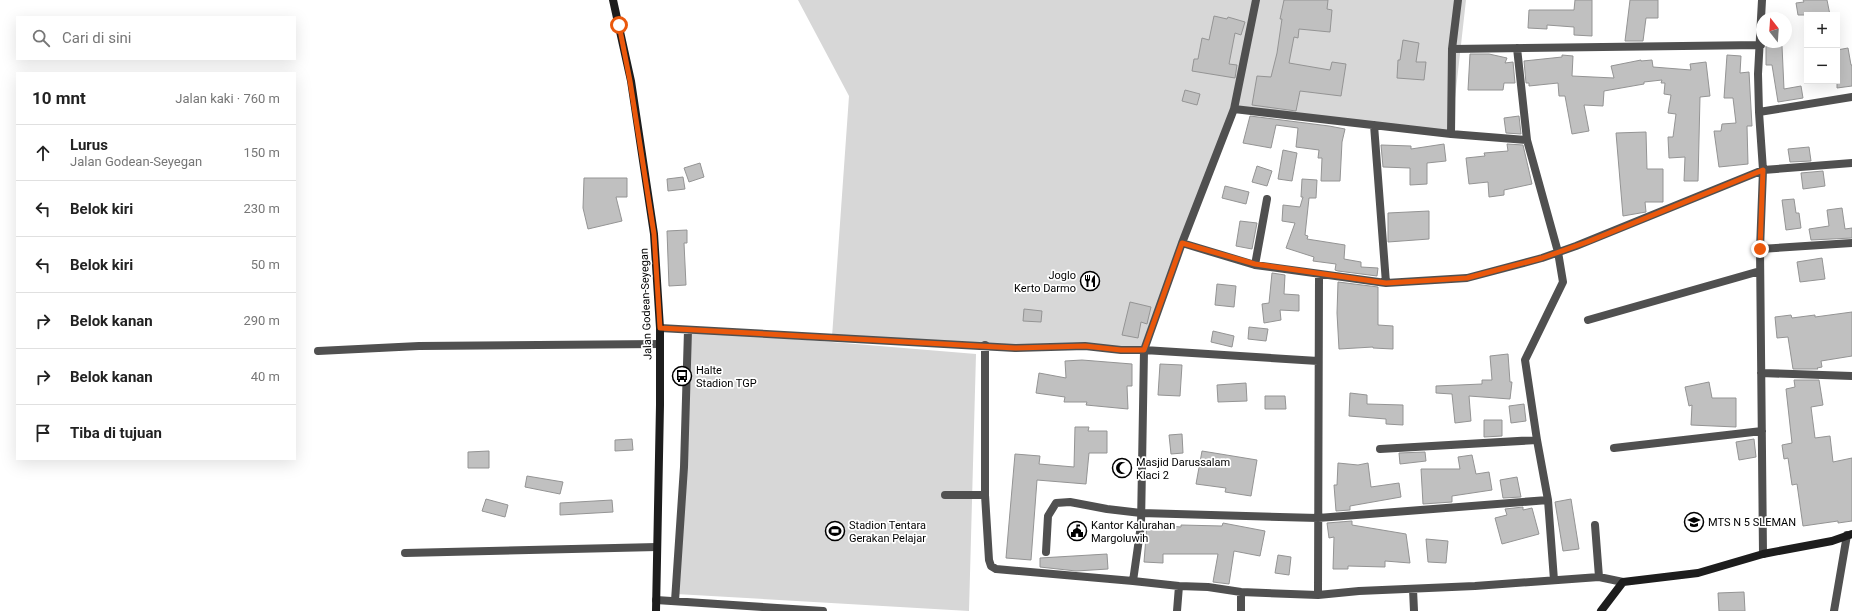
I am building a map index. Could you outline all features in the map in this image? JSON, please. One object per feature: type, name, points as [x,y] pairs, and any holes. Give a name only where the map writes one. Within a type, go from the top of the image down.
[{"type":"main road","name":"Jalan Godean-Seyegan","points":[[613,0],[630,81],[654,234],[660,328],[656,611]]},
{"type":"main road","points":[[1602,611],[1623,582],[1698,573],[1763,554],[1832,541],[1850,535]]},
{"type":"street","points":[[1133,581],[1141,513],[1144,350],[1182,243],[1234,109],[1256,0]]},
{"type":"street","points":[[1451,134],[1452,49],[1458,0]]},
{"type":"street","points":[[1762,0],[1762,12]]},
{"type":"street","points":[[1452,49],[1756,45]]},
{"type":"street","points":[[1517,48],[1527,140],[1558,252],[1563,282],[1525,360],[1548,500],[1554,580]]},
{"type":"street","points":[[1761,48],[1758,74],[1763,170],[1760,249],[1763,554]]},
{"type":"street","points":[[1759,112],[1852,97]]},
{"type":"street","points":[[1234,109],[1451,134],[1527,140]]},
{"type":"street","points":[[1374,125],[1386,283]]},
{"type":"street","points":[[1182,243],[1255,264],[1386,283],[1467,278],[1542,258],[1763,170],[1852,163]]},
{"type":"street","points":[[1255,264],[1268,199]]},
{"type":"street","points":[[1760,249],[1852,242]]},
{"type":"street","points":[[1588,320],[1760,272]]},
{"type":"street","points":[[1318,595],[1319,274]]},
{"type":"street","points":[[660,328],[1015,348],[1085,346],[1121,350],[1144,350],[1318,362]]},
{"type":"street","points":[[675,601],[684,467],[688,330]]},
{"type":"street","points":[[318,352],[419,346],[660,344]]},
{"type":"street","points":[[985,346],[985,495],[989,560],[992,566],[996,569],[1179,586],[1208,587],[1241,592],[1318,595],[1359,591],[1598,577],[1623,582]]},
{"type":"street","points":[[1761,373],[1852,376]]},
{"type":"street","points":[[1614,448],[1762,432]]},
{"type":"street","points":[[1380,449],[1537,440]]},
{"type":"street","points":[[945,495],[985,495]]},
{"type":"street","points":[[1046,552],[1048,516],[1056,503],[1070,502],[1107,509],[1141,513],[1318,518],[1548,500]]},
{"type":"street","points":[[1595,525],[1598,577]]},
{"type":"street","points":[[1834,611],[1850,535]]},
{"type":"street","points":[[405,553],[658,547]]},
{"type":"street","points":[[1177,611],[1179,586]]},
{"type":"street","points":[[1413,588],[1414,611]]},
{"type":"street","points":[[1241,592],[1241,611]]},
{"type":"street","points":[[656,600],[823,611]]},
{"type":"shaded area","points":[[798,0],[1466,0],[1451,134],[1234,109],[1144,350],[832,337],[849,96]]},
{"type":"shaded area","name":"Stadion Tentara Gerakan Pelajar","points":[[688,330],[976,354],[969,611],[676,594]]},
{"type":"building","points":[[1284,0],[1328,0],[1327,9],[1332,10],[1330,32],[1299,29],[1298,38],[1294,37],[1289,63],[1330,70],[1332,62],[1346,64],[1341,96],[1300,91],[1296,111],[1252,105],[1257,76],[1271,77],[1277,53],[1282,19],[1280,19]]},
{"type":"building","points":[[1575,0],[1592,0],[1592,36],[1574,35],[1574,27],[1547,25],[1547,29],[1528,28],[1529,10],[1574,10]]},
{"type":"building","points":[[1630,0],[1658,0],[1658,18],[1646,18],[1643,41],[1625,41]]},
{"type":"building","points":[[1803,0],[1827,0],[1829,12],[1804,12],[1804,15],[1798,15],[1796,3],[1804,2]]},
{"type":"building","points":[[1214,16],[1227,19],[1228,17],[1245,22],[1241,35],[1235,33],[1229,64],[1237,65],[1235,78],[1192,71],[1194,59],[1198,59],[1202,38],[1209,40]]},
{"type":"building","points":[[1403,40],[1419,43],[1416,62],[1426,62],[1424,80],[1397,78],[1398,60],[1400,60]]},
{"type":"building","points":[[1766,48],[1782,48],[1784,89],[1801,86],[1803,98],[1778,102],[1772,65],[1766,65]]},
{"type":"building","points":[[1848,48],[1852,65],[1852,86],[1837,88],[1837,84],[1840,84],[1840,49]]},
{"type":"building","points":[[1470,54],[1489,54],[1507,58],[1505,63],[1513,62],[1515,83],[1504,83],[1503,90],[1468,90]]},
{"type":"building","points":[[1562,55],[1573,56],[1572,76],[1614,78],[1611,66],[1641,60],[1652,60],[1653,67],[1691,70],[1690,64],[1706,62],[1710,96],[1700,97],[1698,181],[1684,181],[1685,157],[1669,158],[1668,137],[1673,137],[1676,114],[1668,113],[1671,95],[1664,94],[1665,83],[1661,83],[1662,80],[1644,82],[1644,84],[1604,91],[1603,106],[1584,105],[1589,131],[1572,134],[1565,96],[1559,96],[1558,83],[1529,86],[1529,83],[1526,83],[1524,61],[1562,57]]},
{"type":"building","points":[[1727,55],[1741,56],[1740,73],[1749,72],[1752,126],[1747,126],[1748,164],[1719,167],[1714,131],[1721,131],[1722,124],[1736,123],[1733,98],[1724,98]]},
{"type":"building","points":[[1185,90],[1200,94],[1197,105],[1182,101]]},
{"type":"building","points":[[1250,116],[1345,129],[1342,142],[1340,181],[1321,181],[1322,158],[1318,158],[1319,150],[1296,147],[1298,128],[1276,125],[1271,148],[1243,143]]},
{"type":"building","points":[[1519,116],[1521,134],[1506,133],[1504,118]]},
{"type":"building","points":[[1646,132],[1647,169],[1663,169],[1663,202],[1645,202],[1646,212],[1623,216],[1616,133]]},
{"type":"building","points":[[1444,144],[1446,161],[1427,163],[1427,184],[1410,185],[1410,168],[1383,167],[1381,145],[1411,146],[1411,149]]},
{"type":"building","points":[[1507,144],[1523,145],[1532,184],[1504,190],[1504,195],[1489,197],[1488,182],[1469,184],[1466,158],[1485,156],[1484,153],[1508,151]]},
{"type":"building","points":[[1809,147],[1811,161],[1790,162],[1788,149]]},
{"type":"building","points":[[1283,150],[1297,153],[1292,181],[1278,179]]},
{"type":"building","points":[[700,163],[704,177],[689,182],[684,168]]},
{"type":"building","points":[[1257,166],[1272,171],[1267,186],[1252,182]]},
{"type":"building","points":[[1823,171],[1825,186],[1803,189],[1801,173]]},
{"type":"building","points":[[683,177],[685,189],[668,191],[667,179]]},
{"type":"building","points":[[584,178],[627,178],[627,197],[616,197],[622,221],[588,229],[583,208]]},
{"type":"building","points":[[1302,179],[1317,180],[1316,198],[1309,198],[1305,235],[1308,236],[1307,239],[1345,245],[1344,259],[1361,262],[1361,267],[1378,268],[1377,276],[1338,271],[1335,270],[1336,264],[1313,261],[1314,257],[1286,248],[1295,223],[1282,221],[1283,205],[1300,207],[1303,197],[1301,197]]},
{"type":"building","points":[[1225,186],[1249,192],[1246,204],[1222,198]]},
{"type":"building","points":[[1794,199],[1796,213],[1799,213],[1801,228],[1786,230],[1782,200]]},
{"type":"building","points":[[1842,208],[1845,229],[1852,228],[1852,238],[1811,240],[1809,229],[1829,226],[1827,210]]},
{"type":"building","points":[[1429,211],[1429,239],[1388,242],[1388,213]]},
{"type":"building","points":[[1240,221],[1257,223],[1252,249],[1236,246]]},
{"type":"building","points":[[687,230],[687,243],[684,243],[686,285],[669,286],[667,231]]},
{"type":"building","points":[[1822,258],[1825,279],[1800,282],[1797,262]]},
{"type":"building","points":[[1272,273],[1285,275],[1284,294],[1299,295],[1299,311],[1280,310],[1281,320],[1264,323],[1262,304],[1269,303]]},
{"type":"building","points":[[1338,282],[1378,287],[1378,325],[1393,326],[1393,349],[1373,347],[1339,349],[1337,313]]},
{"type":"building","points":[[1217,284],[1236,286],[1234,307],[1215,305]]},
{"type":"building","points":[[1130,302],[1151,307],[1147,324],[1141,322],[1138,338],[1122,335]]},
{"type":"building","points":[[1024,309],[1042,311],[1041,322],[1023,321]]},
{"type":"building","points":[[1852,312],[1852,356],[1821,361],[1822,367],[1817,368],[1818,369],[1793,369],[1788,337],[1777,338],[1775,317],[1791,315],[1792,318],[1815,315],[1815,317]]},
{"type":"building","points":[[1249,327],[1268,329],[1266,341],[1248,339]]},
{"type":"building","points":[[1213,331],[1234,336],[1232,347],[1211,342]]},
{"type":"building","points":[[1508,354],[1510,382],[1512,382],[1510,399],[1469,396],[1471,421],[1455,423],[1452,394],[1436,393],[1436,386],[1482,384],[1482,380],[1492,380],[1490,356]]},
{"type":"building","points":[[1082,360],[1132,364],[1132,386],[1127,386],[1128,409],[1086,405],[1087,402],[1064,402],[1065,397],[1036,393],[1039,373],[1066,378],[1065,361]]},
{"type":"building","points":[[1160,364],[1182,365],[1180,396],[1158,395]]},
{"type":"building","points":[[1794,380],[1819,380],[1823,405],[1811,407],[1815,438],[1830,436],[1833,462],[1852,458],[1852,521],[1838,523],[1838,521],[1803,526],[1797,484],[1792,485],[1788,458],[1784,459],[1782,445],[1792,443],[1786,389],[1795,387]]},
{"type":"building","points":[[1709,382],[1712,398],[1736,398],[1736,427],[1691,425],[1692,405],[1689,406],[1685,387]]},
{"type":"building","points":[[1246,383],[1247,401],[1218,402],[1217,385]]},
{"type":"building","points":[[1350,393],[1367,395],[1367,404],[1403,405],[1403,425],[1386,424],[1386,419],[1349,416]]},
{"type":"building","points":[[1265,396],[1285,396],[1286,409],[1265,409]]},
{"type":"building","points":[[1524,404],[1526,421],[1511,423],[1509,406]]},
{"type":"building","points":[[1484,420],[1502,420],[1502,436],[1484,437]]},
{"type":"building","points":[[1075,427],[1089,427],[1088,431],[1107,431],[1107,453],[1089,453],[1086,484],[1037,480],[1031,560],[1006,558],[1015,454],[1040,456],[1039,464],[1074,467]]},
{"type":"building","points":[[1182,434],[1183,453],[1171,454],[1169,435]]},
{"type":"building","points":[[632,439],[633,450],[615,451],[615,440]]},
{"type":"building","points":[[1754,439],[1756,457],[1739,460],[1736,442]]},
{"type":"building","points":[[489,451],[489,468],[468,468],[468,452]]},
{"type":"building","points":[[1202,451],[1257,460],[1251,496],[1225,492],[1226,488],[1196,484]]},
{"type":"building","points":[[1425,452],[1426,461],[1400,464],[1399,453]]},
{"type":"building","points":[[1472,455],[1476,474],[1489,472],[1492,490],[1452,496],[1452,502],[1423,504],[1421,469],[1460,469],[1458,457]]},
{"type":"building","points":[[1338,463],[1358,465],[1368,463],[1371,487],[1399,483],[1401,497],[1350,506],[1350,510],[1336,511],[1334,485],[1337,485]]},
{"type":"building","points":[[527,476],[563,482],[560,494],[525,487]]},
{"type":"building","points":[[1517,477],[1521,497],[1503,498],[1500,480]]},
{"type":"building","points":[[486,499],[508,505],[505,517],[482,511]]},
{"type":"building","points":[[1571,499],[1579,549],[1563,551],[1555,502]]},
{"type":"building","points":[[612,500],[613,512],[560,515],[560,503]]},
{"type":"building","points":[[1523,507],[1523,510],[1532,508],[1539,534],[1502,544],[1495,518],[1507,515],[1505,509]]},
{"type":"building","points":[[1352,521],[1352,525],[1406,534],[1410,563],[1385,561],[1385,567],[1348,566],[1348,569],[1333,569],[1334,537],[1329,538],[1327,523]]},
{"type":"building","points":[[1223,523],[1265,531],[1260,556],[1234,551],[1229,584],[1213,582],[1218,554],[1163,554],[1163,563],[1144,562],[1147,524],[1181,527],[1181,525],[1222,526]]},
{"type":"building","points":[[1426,539],[1448,541],[1446,563],[1428,562]]},
{"type":"building","points":[[1107,554],[1108,569],[1076,571],[1040,567],[1040,558]]},
{"type":"building","points":[[1278,555],[1291,557],[1289,575],[1275,573]]},
{"type":"building","points":[[1744,592],[1745,611],[1719,611],[1718,593]]},
{"type":"place","name":"Joglo Kerto Darmo","points":[[1090,281]]},
{"type":"place","name":"Halte Stadion TGP","points":[[682,376]]},
{"type":"place","name":"Masjid Darussalam Klaci 2","points":[[1122,468]]},
{"type":"place","name":"MTS N 5 SLEMAN","points":[[1694,522]]},
{"type":"place","name":"Stadion Tentara Gerakan Pelajar","points":[[835,531]]},
{"type":"place","name":"Kantor Kalurahan Margoluwih","points":[[1077,531]]},
{"type":"route","points":[[619,25],[630,81],[654,234],[660,328],[922,341],[1015,348],[1085,346],[1121,350],[1144,350],[1182,243],[1255,264],[1386,283],[1467,278],[1542,258],[1587,242],[1763,170],[1760,249]]}]
